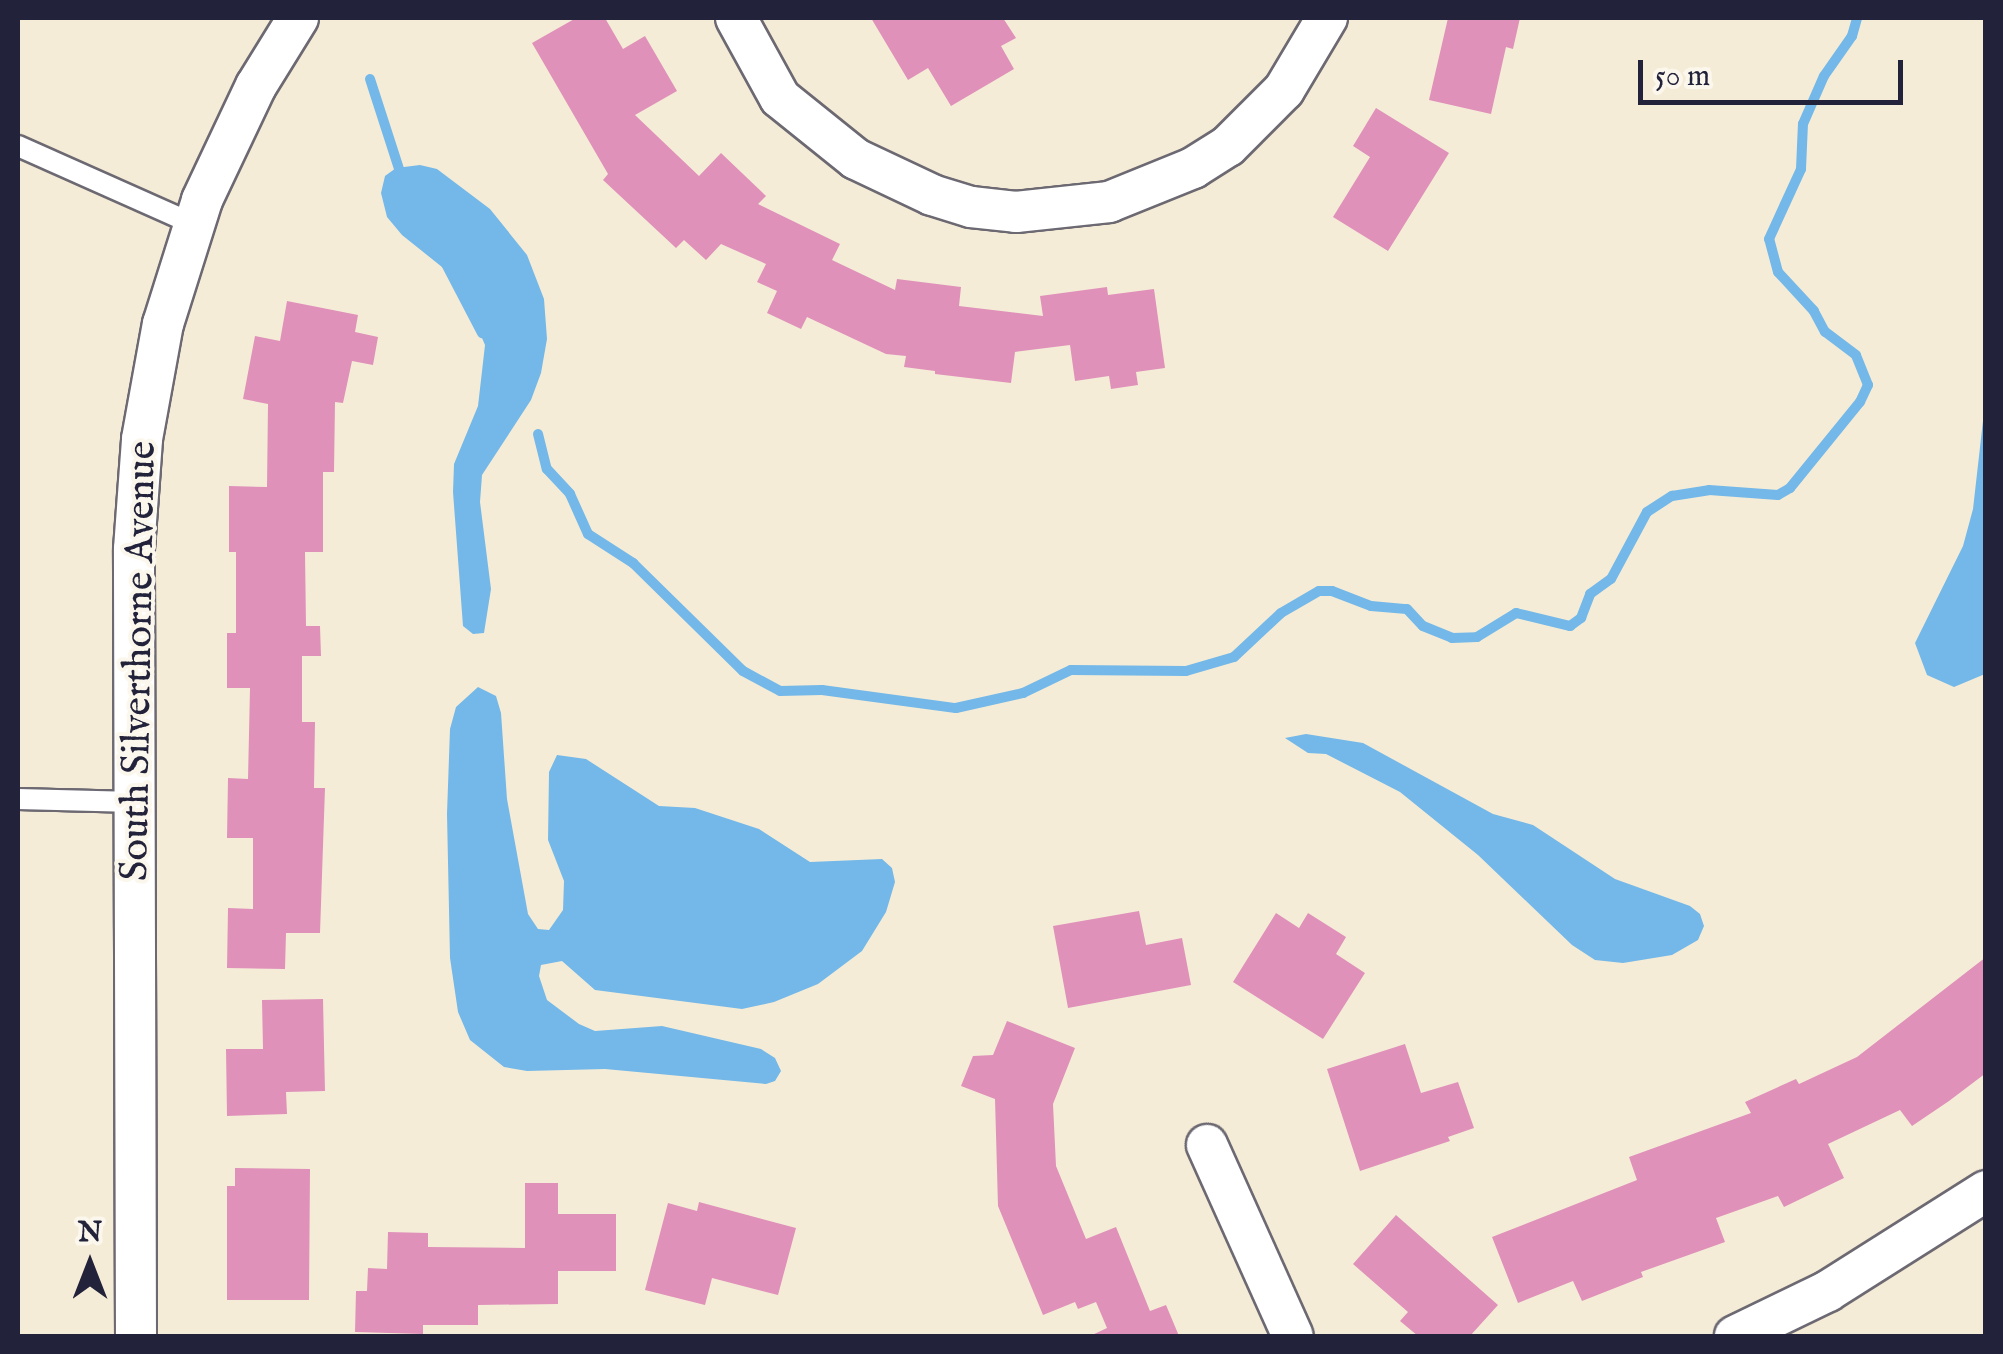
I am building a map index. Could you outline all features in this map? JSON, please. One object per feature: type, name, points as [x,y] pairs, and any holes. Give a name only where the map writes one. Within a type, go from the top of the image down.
[{"type":"street","name":"South Silverthorne Avenue","points":[[136,1336],[134,548],[142,439],[164,324],[194,224],[227,143],[298,18]]},
{"type":"street","points":[[736,18],[780,98],[841,148],[891,178],[932,196],[971,207],[1016,212],[1109,202],[1192,168],[1228,146],[1284,90],[1327,18]]},
{"type":"street","points":[[1207,1145],[1292,1336]]},
{"type":"street","points":[[1735,1336],[1845,1281],[1986,1190]]},
{"type":"lane","points":[[18,146],[194,224]]},
{"type":"lane","points":[[18,799],[135,802]]},
{"type":"water","points":[[420,165],[437,169],[490,209],[527,255],[544,299],[547,339],[541,373],[531,400],[482,475],[480,502],[491,589],[484,633],[473,634],[463,626],[453,492],[454,464],[478,406],[485,345],[457,279],[402,235],[387,217],[381,193],[385,176],[396,168]]},
{"type":"water","points":[[1985,403],[1985,674],[1954,687],[1927,675],[1915,643],[1963,546],[1973,509]]},
{"type":"water","points":[[478,687],[496,696],[501,713],[507,799],[528,914],[538,929],[549,930],[563,910],[564,881],[548,840],[549,772],[557,755],[586,759],[659,806],[695,808],[759,829],[810,862],[882,859],[892,868],[895,882],[886,912],[862,951],[818,984],[774,1002],[742,1009],[595,990],[562,961],[541,965],[539,976],[547,1000],[579,1024],[595,1031],[662,1026],[761,1049],[775,1058],[781,1071],[775,1081],[766,1084],[605,1069],[527,1071],[504,1067],[470,1040],[458,1012],[450,958],[447,814],[450,729],[456,707]]},
{"type":"water","points":[[1306,734],[1363,743],[1493,814],[1533,825],[1615,879],[1690,906],[1700,914],[1704,926],[1698,940],[1672,955],[1623,963],[1595,960],[1572,945],[1478,855],[1400,792],[1326,754],[1308,753],[1285,738]]},
{"type":"building","points":[[576,18],[605,18],[623,49],[645,36],[677,91],[635,115],[699,176],[721,153],[766,196],[758,204],[840,244],[832,260],[895,290],[897,279],[961,287],[959,306],[1043,316],[1040,296],[1107,287],[1108,295],[1154,289],[1165,368],[1136,372],[1138,385],[1111,389],[1109,376],[1075,381],[1070,345],[1015,352],[1011,383],[935,374],[904,367],[906,356],[886,354],[807,317],[801,329],[767,313],[777,291],[757,282],[766,264],[721,244],[706,260],[684,240],[676,248],[603,180],[608,174],[532,43]]},
{"type":"building","points":[[871,18],[1003,18],[1016,38],[1001,46],[1014,69],[951,106],[928,68],[908,80]]},
{"type":"building","points":[[1448,18],[1520,18],[1513,49],[1506,47],[1491,114],[1429,100]]},
{"type":"building","points":[[1376,108],[1449,153],[1388,251],[1333,217],[1370,157],[1353,146]]},
{"type":"building","points":[[287,301],[358,315],[355,332],[378,337],[373,365],[352,361],[343,403],[335,402],[334,472],[323,472],[323,552],[305,552],[306,626],[320,626],[321,656],[302,656],[302,722],[315,722],[314,788],[325,788],[320,933],[286,933],[285,969],[227,968],[228,908],[253,909],[253,838],[227,838],[228,778],[248,779],[250,688],[227,688],[227,633],[236,633],[236,552],[229,552],[229,486],[267,487],[268,404],[243,399],[255,336],[280,341]]},
{"type":"building","points":[[1139,911],[1146,945],[1182,938],[1191,985],[1068,1008],[1053,926]]},
{"type":"building","points":[[1276,913],[1299,928],[1308,913],[1346,937],[1336,954],[1365,973],[1323,1039],[1233,982]]},
{"type":"building","points":[[1986,957],[1986,1073],[1949,1101],[1912,1126],[1900,1110],[1828,1144],[1844,1178],[1784,1207],[1778,1196],[1716,1218],[1725,1242],[1641,1272],[1643,1277],[1582,1301],[1573,1281],[1518,1303],[1492,1237],[1637,1180],[1629,1157],[1751,1113],[1745,1102],[1796,1079],[1799,1084],[1857,1057]]},
{"type":"building","points":[[323,999],[325,1091],[286,1092],[287,1114],[227,1116],[226,1049],[263,1049],[262,1000]]},
{"type":"building","points":[[1007,1021],[1075,1048],[1053,1104],[1056,1166],[1086,1239],[1116,1227],[1150,1311],[1166,1305],[1179,1336],[1090,1336],[1107,1328],[1096,1302],[1078,1309],[1075,1302],[1043,1315],[998,1206],[995,1099],[961,1086],[973,1056],[993,1055]]},
{"type":"building","points":[[1405,1044],[1421,1093],[1458,1082],[1474,1128],[1448,1137],[1450,1141],[1360,1171],[1327,1069]]},
{"type":"building","points":[[235,1168],[310,1169],[309,1300],[227,1300],[227,1186],[235,1186]]},
{"type":"building","points":[[525,1183],[558,1183],[558,1214],[616,1214],[616,1271],[558,1271],[558,1304],[478,1305],[478,1325],[423,1325],[423,1334],[355,1332],[356,1291],[367,1291],[368,1268],[387,1269],[388,1232],[428,1233],[428,1247],[525,1248]]},
{"type":"building","points":[[699,1202],[796,1228],[778,1295],[712,1278],[705,1305],[645,1290],[668,1203],[697,1211]]},
{"type":"building","points":[[1396,1215],[1498,1305],[1470,1336],[1418,1336],[1400,1321],[1408,1312],[1353,1264]]},
{"type":"waterway","points":[[538,434],[547,469],[570,494],[588,534],[633,563],[743,671],[780,691],[822,690],[956,708],[1023,693],[1071,670],[1186,671],[1234,657],[1281,613],[1319,591],[1332,591],[1371,606],[1407,609],[1423,626],[1452,638],[1477,637],[1516,613],[1570,626],[1581,618],[1590,594],[1611,579],[1647,512],[1672,496],[1709,490],[1778,495],[1790,488],[1860,402],[1868,385],[1856,355],[1825,332],[1814,311],[1778,272],[1769,239],[1801,169],[1803,124],[1824,76],[1852,36],[1857,18]]},
{"type":"waterway","points":[[370,79],[402,178]]},
{"type":"waterway","points":[[446,264],[482,333]]}]
